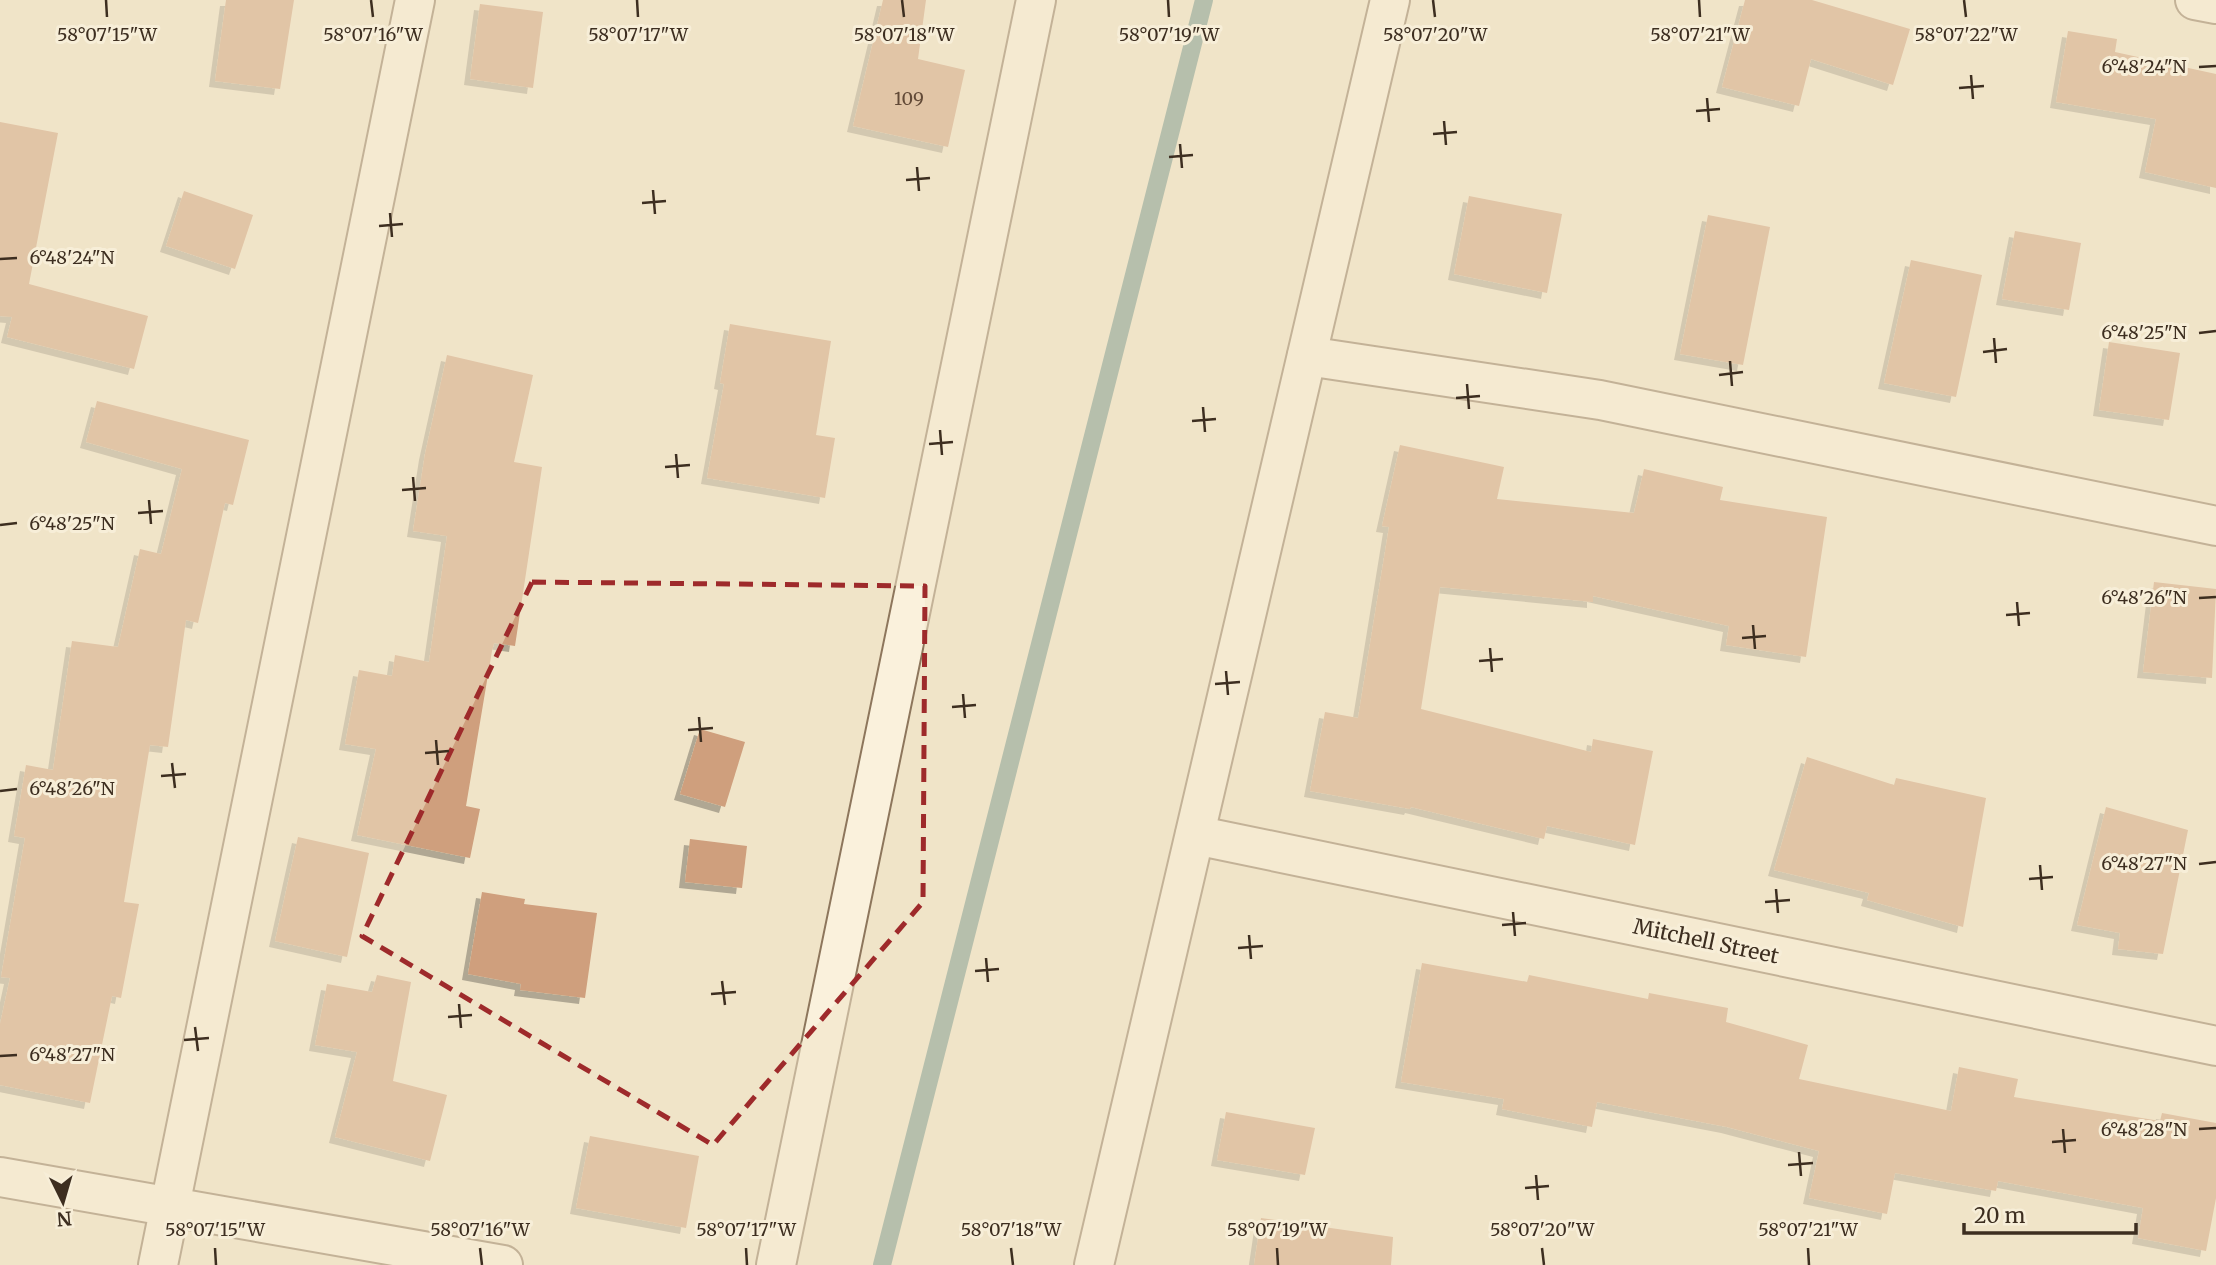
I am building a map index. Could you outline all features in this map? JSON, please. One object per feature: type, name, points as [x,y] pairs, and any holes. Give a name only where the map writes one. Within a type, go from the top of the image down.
[{"type":"street","points":[[158,1265],[415,0]]},
{"type":"street","points":[[776,1265],[1036,0]]},
{"type":"street","points":[[1094,1265],[1390,0]]},
{"type":"street","points":[[2195,0],[2216,4]]},
{"type":"street","points":[[1307,356],[1600,400],[2216,526]]},
{"type":"street","name":"Mitchell Street","points":[[1195,835],[2216,1046]]},
{"type":"street","points":[[0,1177],[169,1209],[503,1265]]},
{"type":"highlighted area","points":[[532,582],[925,586],[923,902],[713,1145],[362,936]]},
{"type":"building","points":[[226,0],[294,0],[280,89],[215,81]]},
{"type":"building","points":[[883,0],[926,0],[918,59],[965,70],[948,147],[853,126]]},
{"type":"building","points":[[1745,0],[1812,0],[1910,29],[1893,85],[1811,59],[1799,106],[1722,87]]},
{"type":"building","points":[[480,4],[543,12],[533,88],[470,79]]},
{"type":"building","points":[[2068,31],[2117,39],[2115,52],[2216,74],[2216,188],[2145,172],[2156,119],[2056,102]]},
{"type":"building","points":[[0,122],[58,133],[29,284],[148,316],[134,369],[7,337],[12,317],[0,316]]},
{"type":"building","points":[[184,191],[253,215],[235,269],[166,246]]},
{"type":"building","points":[[1469,196],[1562,214],[1547,293],[1454,274]]},
{"type":"building","points":[[1708,215],[1770,227],[1743,365],[1680,354]]},
{"type":"building","points":[[2015,231],[2081,243],[2069,310],[2002,299]]},
{"type":"building","points":[[1911,260],[1982,275],[1956,397],[1884,383]]},
{"type":"building","points":[[730,324],[831,341],[816,435],[835,438],[825,498],[707,478],[724,384],[720,383]]},
{"type":"building","points":[[2109,342],[2180,353],[2169,420],[2099,410]]},
{"type":"building","points":[[447,355],[533,375],[514,462],[542,467],[515,646],[494,643],[492,651],[466,806],[480,809],[470,858],[357,835],[376,749],[345,744],[359,670],[392,676],[395,655],[429,662],[447,536],[413,531],[425,454]]},
{"type":"building","points":[[97,401],[249,440],[233,505],[225,503],[198,623],[186,620],[168,747],[150,745],[124,902],[139,904],[121,998],[112,996],[90,1103],[0,1085],[0,1024],[10,978],[1,977],[25,838],[14,836],[26,765],[53,770],[72,641],[118,647],[140,549],[161,554],[182,469],[86,442]]},
{"type":"building","points":[[1400,445],[1504,467],[1497,499],[1634,513],[1644,469],[1723,487],[1720,500],[1827,517],[1806,657],[1726,645],[1729,626],[1593,596],[1593,602],[1440,587],[1421,709],[1591,752],[1593,739],[1653,751],[1635,845],[1547,826],[1544,839],[1411,807],[1410,809],[1310,791],[1325,712],[1358,718],[1389,527],[1382,526]]},
{"type":"building","points":[[2154,582],[2216,589],[2212,678],[2143,672]]},
{"type":"building","points":[[700,729],[745,742],[725,807],[680,794]]},
{"type":"building","points":[[1807,757],[1894,785],[1896,778],[1986,798],[1963,927],[1867,900],[1869,893],[1774,870]]},
{"type":"building","points":[[2106,807],[2188,830],[2163,954],[2118,949],[2120,933],[2077,925]]},
{"type":"building","points":[[298,837],[369,853],[347,957],[275,941]]},
{"type":"building","points":[[690,839],[747,846],[742,888],[685,882]]},
{"type":"building","points":[[482,892],[525,899],[524,904],[597,913],[585,998],[520,990],[521,984],[468,974]]},
{"type":"building","points":[[1422,963],[1527,982],[1529,975],[1648,999],[1649,993],[1728,1008],[1726,1022],[1808,1045],[1799,1079],[1951,1111],[1959,1067],[2018,1079],[2014,1097],[2160,1121],[2162,1113],[2216,1123],[2216,1198],[2206,1251],[2138,1238],[2143,1208],[1998,1181],[1996,1191],[1895,1173],[1887,1214],[1809,1198],[1819,1151],[1727,1127],[1597,1102],[1592,1127],[1502,1109],[1504,1099],[1401,1082]]},
{"type":"building","points":[[377,975],[411,982],[393,1081],[447,1095],[430,1161],[335,1137],[357,1052],[315,1045],[327,984],[372,992]]},
{"type":"building","points":[[1226,1112],[1315,1128],[1305,1175],[1217,1160]]},
{"type":"building","points":[[590,1136],[699,1156],[686,1228],[576,1208]]},
{"type":"building","points":[[1261,1218],[1393,1237],[1391,1265],[1254,1265]]},
{"type":"waterway","points":[[882,1265],[1204,0]]}]
